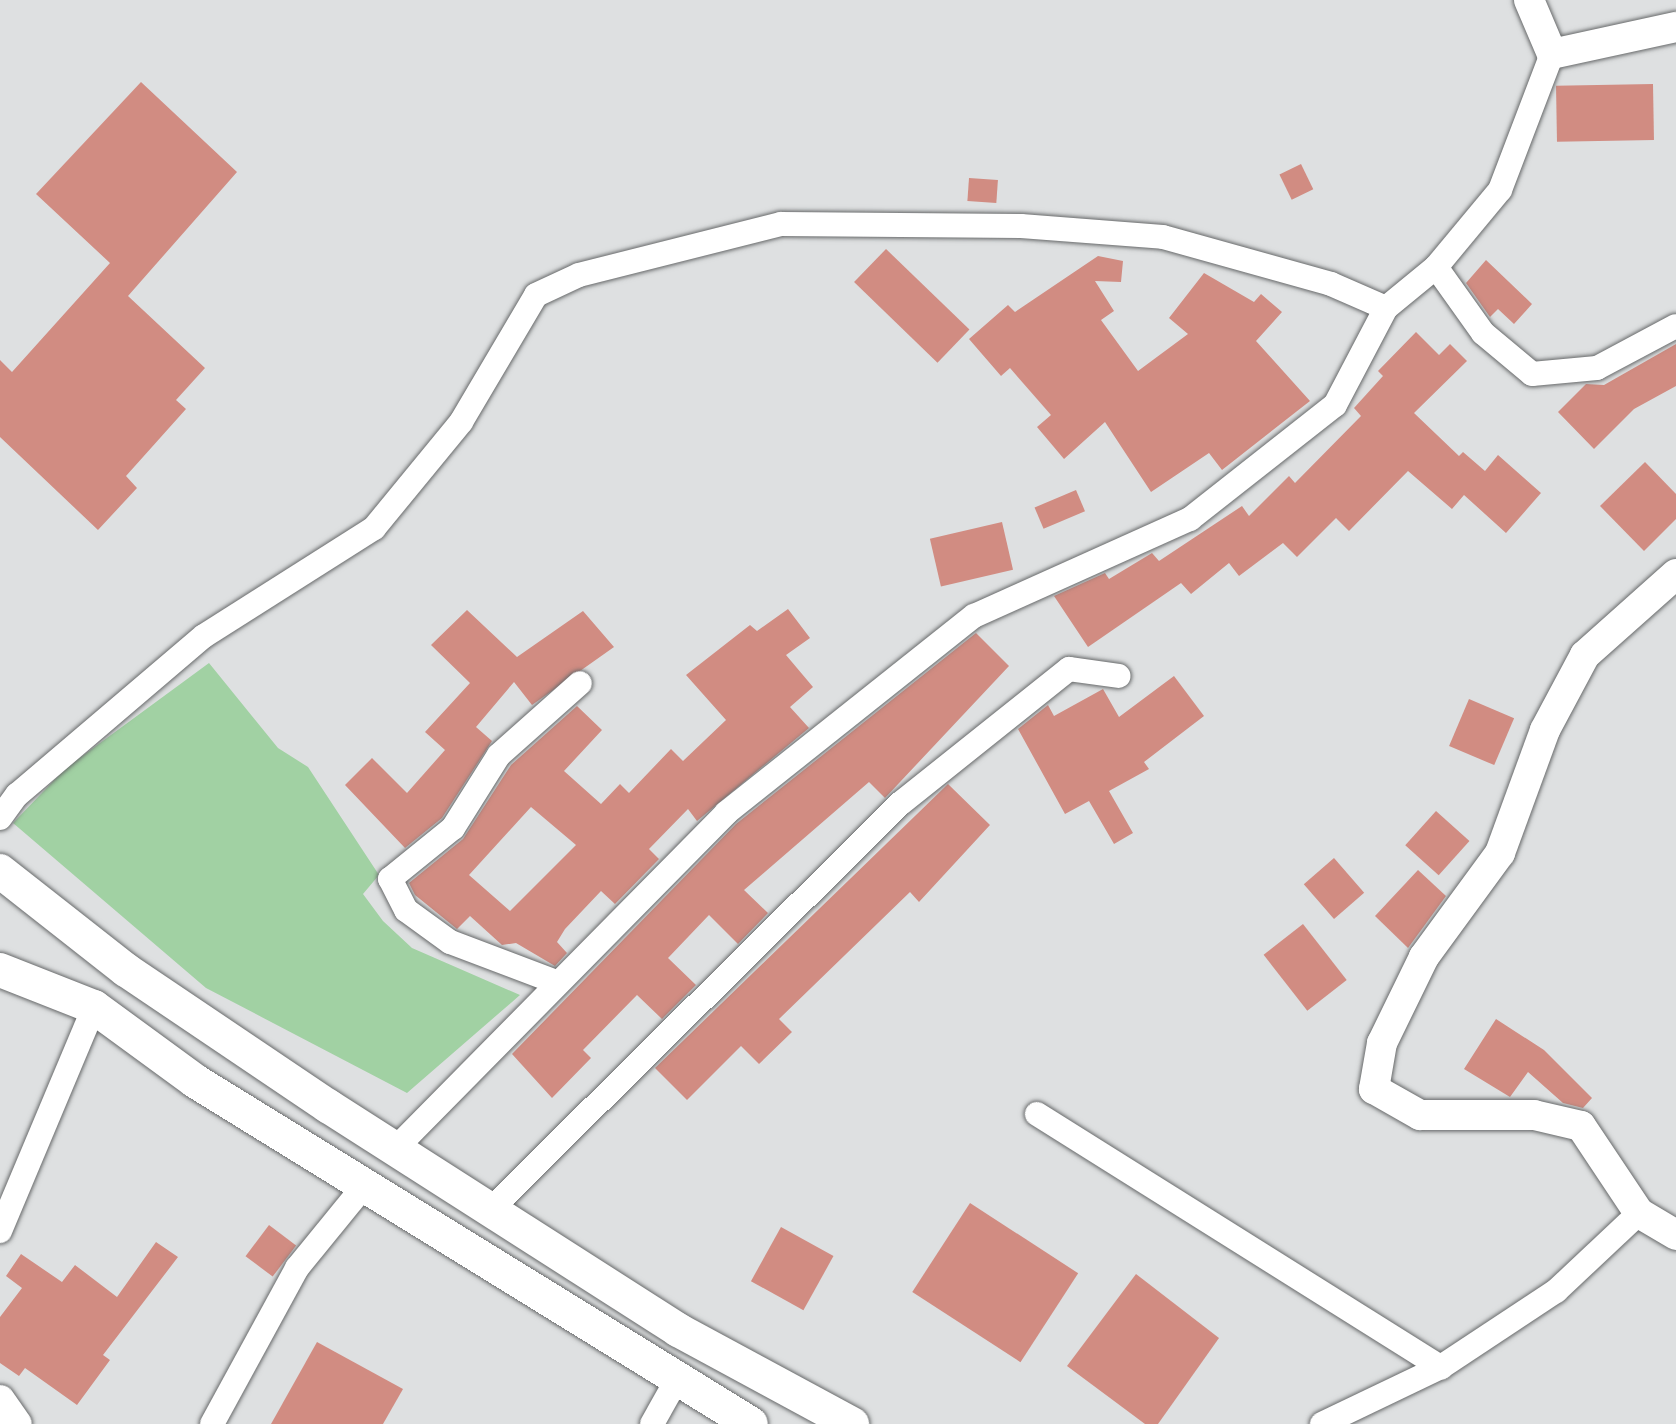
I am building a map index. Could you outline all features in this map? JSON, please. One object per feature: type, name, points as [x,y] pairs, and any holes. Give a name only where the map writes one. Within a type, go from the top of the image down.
[{"type":"main road","points":[[0,871],[126,970],[491,1209],[803,1401],[852,1424]]},
{"type":"main road","points":[[0,970],[94,1007],[363,1187],[751,1424]]},
{"type":"street","points":[[397,1147],[556,982],[726,813],[974,616],[1190,519],[1335,405],[1386,308],[1436,267],[1500,190],[1552,54],[1529,0]]},
{"type":"street","points":[[1552,54],[1676,27]]},
{"type":"street","points":[[0,818],[17,795],[204,636],[374,528],[461,422],[536,295],[579,275],[781,224],[1021,226],[1163,237],[1331,284],[1386,308]]},
{"type":"street","points":[[1436,267],[1483,333],[1532,374],[1597,368],[1676,326]]},
{"type":"street","points":[[1676,574],[1585,655],[1545,730],[1500,853],[1424,957],[1382,1043],[1374,1089],[1420,1115],[1534,1115],[1581,1126],[1639,1213],[1676,1235]]},
{"type":"street","points":[[491,1209],[901,803],[1069,669],[1119,676]]},
{"type":"street","points":[[556,982],[450,942],[406,910],[390,879],[453,828],[499,755],[580,683]]},
{"type":"street","points":[[0,1231],[94,1007]]},
{"type":"street","points":[[1037,1114],[1441,1367]]},
{"type":"street","points":[[212,1424],[297,1268],[363,1187]]},
{"type":"street","points":[[1322,1424],[1441,1367],[1556,1291],[1639,1213]]},
{"type":"street","points":[[652,1424],[676,1381]]},
{"type":"street","points":[[0,1400],[17,1424]]},
{"type":"green space","points":[[209,663],[278,748],[308,767],[379,875],[363,894],[383,921],[412,948],[520,995],[407,1093],[206,988],[13,823],[66,768]]},
{"type":"building","points":[[141,82],[237,172],[128,296],[205,368],[176,400],[186,409],[126,476],[137,488],[98,530],[0,437],[0,360],[12,372],[110,263],[36,194]]},
{"type":"building","points":[[1653,84],[1654,140],[1557,142],[1556,86]]},
{"type":"building","points":[[1301,164],[1313,189],[1292,200],[1279,175]]},
{"type":"building","points":[[969,178],[998,180],[996,203],[967,201]]},
{"type":"building","points":[[886,249],[969,330],[937,363],[854,282]]},
{"type":"building","points":[[1098,256],[1123,261],[1121,282],[1095,281],[1114,311],[1101,320],[1138,371],[1188,334],[1169,318],[1204,273],[1254,302],[1261,294],[1282,312],[1256,341],[1310,401],[1222,470],[1209,453],[1151,492],[1105,422],[1064,459],[1037,427],[1051,415],[1010,368],[1001,376],[969,339],[1008,305],[1015,312]]},
{"type":"building","points":[[1486,260],[1532,304],[1514,324],[1498,309],[1490,317],[1466,283]]},
{"type":"building","points":[[1416,332],[1439,355],[1450,344],[1467,361],[1414,413],[1459,456],[1463,452],[1485,471],[1498,455],[1541,493],[1506,533],[1464,495],[1452,509],[1408,471],[1349,531],[1336,518],[1297,557],[1283,543],[1239,576],[1229,563],[1191,594],[1181,583],[1088,647],[1054,596],[1105,573],[1109,579],[1152,553],[1159,561],[1242,506],[1249,516],[1289,476],[1295,483],[1361,416],[1354,408],[1383,376],[1378,371]]},
{"type":"building","points":[[1676,344],[1676,386],[1634,409],[1594,449],[1558,412],[1586,384],[1604,385]]},
{"type":"building","points":[[1645,462],[1676,494],[1676,519],[1644,551],[1600,506]]},
{"type":"building","points":[[1076,490],[1085,511],[1044,529],[1035,508]]},
{"type":"building","points":[[1002,522],[1013,570],[941,586],[930,539]]},
{"type":"building","points":[[788,609],[810,638],[786,655],[813,687],[790,707],[809,728],[697,821],[688,809],[649,849],[659,859],[615,904],[601,891],[565,929],[557,942],[567,953],[555,966],[516,943],[502,945],[470,916],[457,929],[415,895],[409,883],[463,839],[511,765],[577,706],[602,730],[564,771],[601,804],[620,784],[629,793],[671,749],[683,761],[726,720],[686,675],[750,625],[757,631]],"holes":[[[531,807],[576,845],[510,911],[469,875]]]},
{"type":"building","points":[[467,610],[517,657],[583,611],[614,647],[532,705],[514,682],[476,727],[492,741],[442,818],[405,848],[345,785],[372,758],[407,793],[445,750],[425,732],[470,683],[431,645]]},
{"type":"building","points":[[976,633],[1009,666],[885,798],[869,782],[744,890],[768,913],[738,944],[709,915],[668,958],[696,985],[662,1019],[637,995],[583,1050],[591,1058],[552,1098],[512,1054],[736,824]]},
{"type":"building","points":[[1174,676],[1204,716],[1144,762],[1149,769],[1109,791],[1133,833],[1114,844],[1089,801],[1065,814],[1018,729],[1048,705],[1054,716],[1103,689],[1119,717]]},
{"type":"building","points":[[1469,699],[1514,718],[1494,765],[1449,746]]},
{"type":"building","points":[[948,784],[990,825],[919,902],[910,892],[779,1019],[792,1032],[759,1064],[741,1046],[687,1100],[655,1068]]},
{"type":"building","points":[[1436,811],[1469,841],[1439,875],[1405,845]]},
{"type":"building","points":[[1334,858],[1364,893],[1334,919],[1304,884]]},
{"type":"building","points":[[1418,870],[1446,896],[1408,948],[1375,916]]},
{"type":"building","points":[[1303,924],[1347,980],[1307,1011],[1264,955]]},
{"type":"building","points":[[1496,1019],[1544,1050],[1592,1098],[1583,1108],[1563,1103],[1528,1072],[1510,1097],[1464,1069]]},
{"type":"building","points":[[970,1203],[1078,1273],[1020,1362],[912,1292]]},
{"type":"building","points":[[269,1225],[296,1245],[273,1277],[246,1256]]},
{"type":"building","points":[[781,1227],[833,1256],[803,1310],[751,1281]]},
{"type":"building","points":[[156,1242],[178,1257],[103,1355],[110,1360],[77,1405],[25,1368],[19,1376],[0,1363],[0,1317],[22,1288],[6,1276],[21,1254],[62,1282],[75,1265],[117,1297]]},
{"type":"building","points":[[1136,1274],[1219,1338],[1158,1424],[1145,1424],[1067,1366]]},
{"type":"building","points":[[317,1342],[403,1389],[383,1424],[271,1424]]}]
